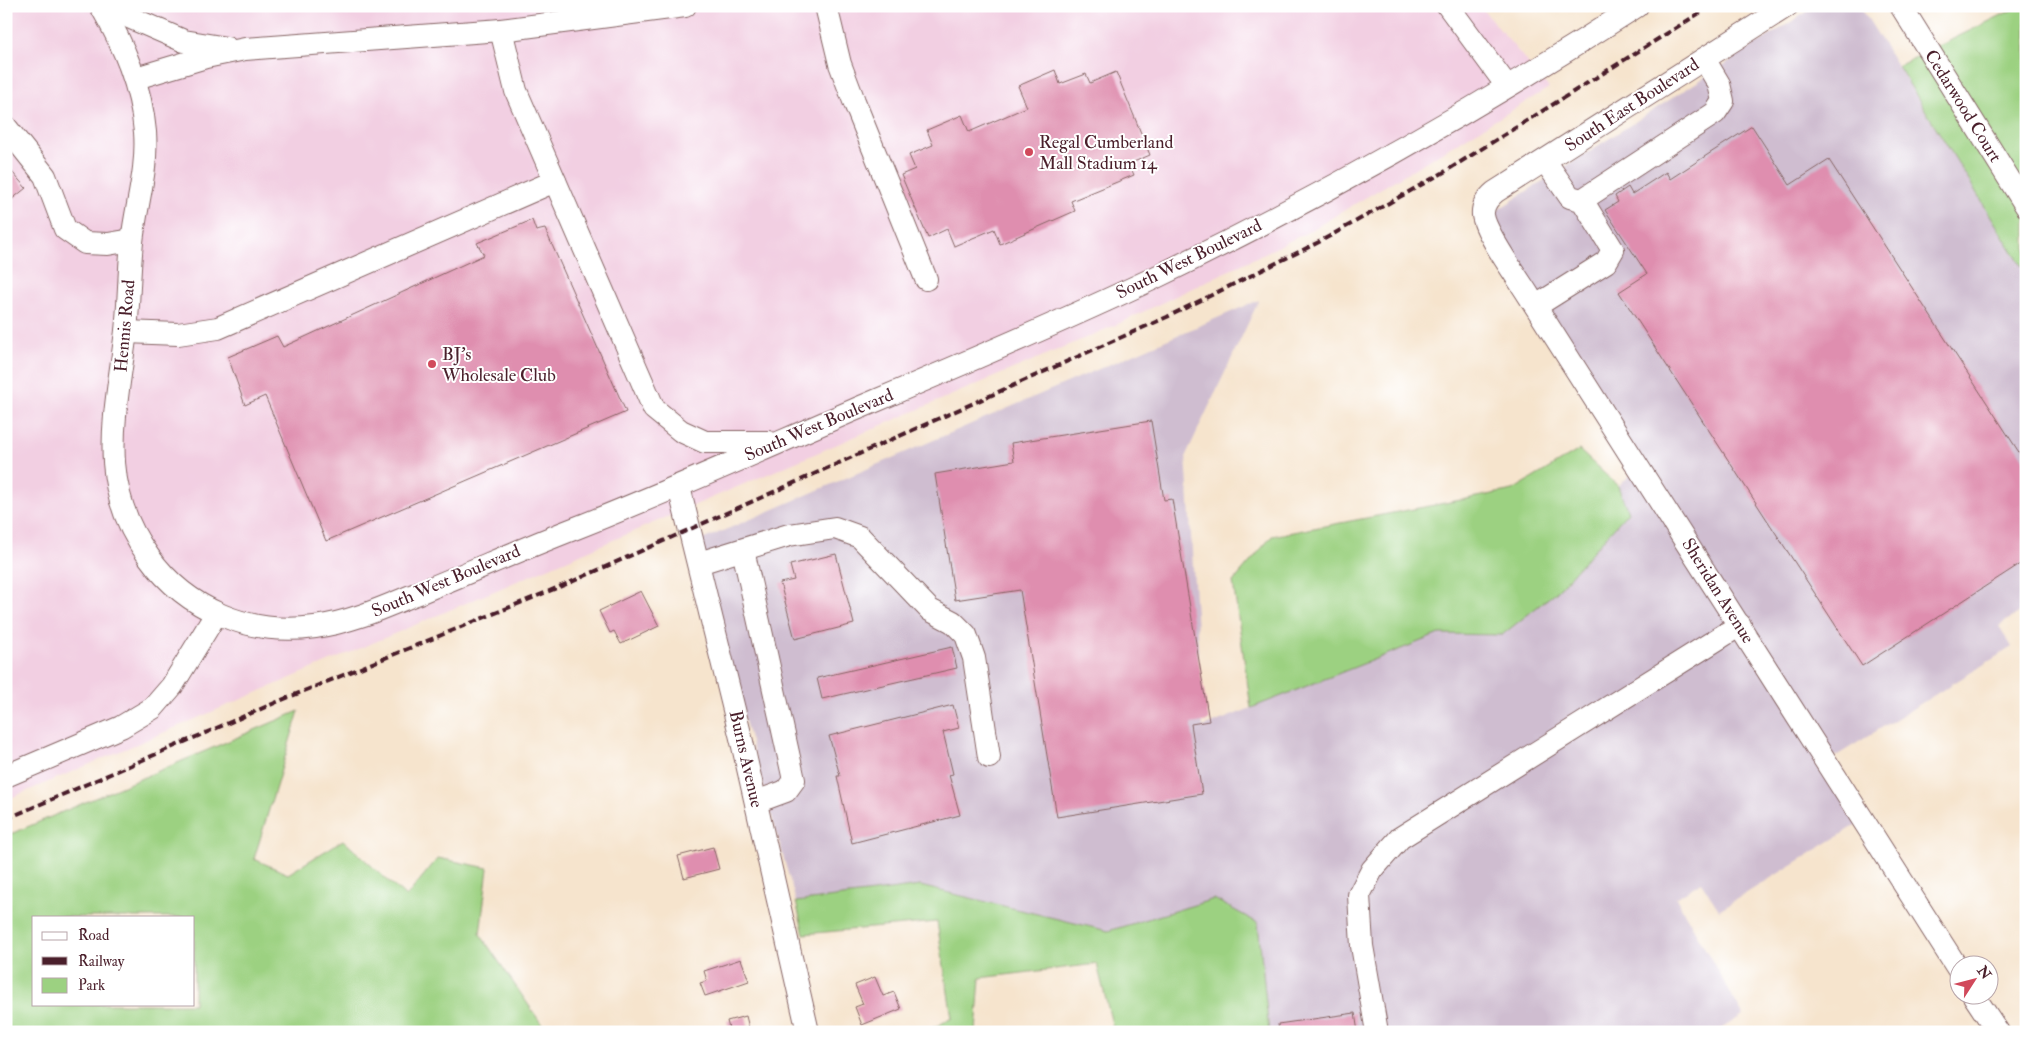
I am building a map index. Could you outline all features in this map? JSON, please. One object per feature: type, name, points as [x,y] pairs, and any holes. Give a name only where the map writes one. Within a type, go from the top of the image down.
[{"type":"street","name":"Hennis Road","points":[[101,6],[114,28],[136,78],[145,132],[144,178],[132,240],[126,332],[113,437],[114,478],[125,516],[147,555],[161,573],[179,590],[216,614]]},
{"type":"street","points":[[114,6],[131,18],[184,41],[241,50]]},
{"type":"street","points":[[136,78],[206,57],[241,50],[501,30],[685,6]]},
{"type":"street","points":[[826,6],[840,64],[926,279]]},
{"type":"street","points":[[1448,6],[1507,86]]},
{"type":"street","name":"South West Boulevard","points":[[216,614],[249,624],[292,629],[342,622],[392,605],[541,541],[679,487],[1064,320],[1166,272],[1360,172],[1507,86],[1638,6]]},
{"type":"street","name":"South East Boulevard","points":[[1483,208],[1489,197],[1495,192],[1786,6]]},
{"type":"street","name":"Cedarwood Court","points":[[1901,6],[2026,206]]},
{"type":"street","points":[[501,30],[516,91],[654,410],[680,431],[705,442],[782,441]]},
{"type":"street","points":[[1582,200],[1715,113],[1722,101],[1719,84],[1704,59]]},
{"type":"street","points":[[6,127],[45,176],[65,228],[85,243],[108,244],[132,240]]},
{"type":"street","points":[[1536,306],[1606,262],[1613,250],[1582,200],[1570,197],[1545,161]]},
{"type":"street","points":[[126,332],[178,334],[218,328],[555,181]]},
{"type":"street","name":"Sheridan Avenue","points":[[1483,208],[1482,215],[1490,233],[1950,956]]},
{"type":"street","name":"Burns Avenue","points":[[679,487],[756,802],[808,1032]]},
{"type":"street","points":[[699,563],[789,535],[835,528],[860,537],[930,610],[954,622],[966,635],[974,658],[989,757]]},
{"type":"street","points":[[742,550],[794,780],[786,791],[756,802]]},
{"type":"street","points":[[6,776],[121,727],[153,708],[172,686],[216,614]]},
{"type":"street","points":[[1376,1032],[1362,946],[1359,895],[1377,863],[1400,838],[1740,625]]},
{"type":"street","points":[[1981,1006],[1998,1032]]},
{"type":"shaded area","points":[[6,6],[1480,6],[1549,88],[1308,232],[1118,324],[6,800]]},
{"type":"shaded area","points":[[1816,6],[1860,6],[2026,273],[2026,608],[1999,626],[2012,647],[1828,761],[1863,821],[1719,910],[1701,882],[1676,898],[1743,1015],[1716,1032],[1269,1032],[1258,923],[1214,899],[1108,931],[920,886],[796,902],[695,543],[1259,300],[1186,455],[1203,727],[1439,634],[1502,635],[1556,592],[1628,512],[1618,486],[1641,466],[1482,220]]},
{"type":"green space","points":[[2020,6],[2026,6],[2026,273],[1898,66]]},
{"type":"green space","points":[[1579,450],[1618,486],[1628,512],[1556,592],[1502,635],[1439,634],[1251,708],[1233,582],[1272,536],[1513,490]]},
{"type":"green space","points":[[299,711],[254,859],[288,874],[343,840],[406,897],[438,858],[488,868],[480,934],[547,1032],[6,1032],[6,836]]},
{"type":"green space","points":[[920,886],[1108,931],[1214,899],[1258,923],[1269,1032],[1114,1032],[1097,964],[980,978],[976,1032],[925,1032],[952,1018],[937,922],[804,934],[796,902]]},
{"type":"building","points":[[1055,70],[1060,84],[1086,74],[1090,83],[1116,72],[1150,155],[1129,164],[1134,175],[1071,201],[1075,211],[1000,244],[994,229],[954,246],[947,229],[928,238],[901,175],[915,169],[909,155],[933,145],[927,130],[962,115],[969,132],[1027,107],[1018,86]]},
{"type":"building","points":[[1752,126],[1790,185],[1829,160],[2026,463],[2026,560],[1862,666],[1619,292],[1647,274],[1605,210],[1618,202],[1615,196],[1628,187],[1632,194],[1666,172],[1670,179]]},
{"type":"building","points":[[6,165],[26,188],[6,204]]},
{"type":"building","points":[[532,220],[536,231],[545,229],[626,412],[326,541],[265,396],[245,405],[228,357],[277,336],[283,347],[484,255],[477,243]]},
{"type":"building","points":[[1151,421],[1164,500],[1172,499],[1209,721],[1191,724],[1202,794],[1057,817],[1020,590],[955,600],[935,474],[1014,461],[1011,443]]},
{"type":"building","points":[[836,554],[854,624],[795,639],[780,583],[794,580],[790,565]]},
{"type":"building","points":[[641,591],[659,626],[621,644],[614,631],[610,633],[599,611]]},
{"type":"building","points":[[952,647],[957,668],[822,699],[817,678]]},
{"type":"building","points":[[953,705],[959,728],[943,732],[953,774],[949,775],[960,815],[852,843],[837,776],[840,776],[829,736]]},
{"type":"building","points":[[713,847],[719,869],[684,878],[678,856]]},
{"type":"building","points":[[741,959],[749,981],[705,996],[700,983],[707,981],[704,971]]},
{"type":"building","points":[[875,977],[883,996],[894,992],[901,1009],[862,1025],[855,1007],[863,1004],[855,985]]},
{"type":"building","points":[[1355,1013],[1358,1032],[1279,1032],[1278,1024]]},
{"type":"building","points":[[746,1016],[750,1032],[730,1032],[727,1021]]},
{"type":"railway","points":[[6,819],[277,702],[569,583],[1167,317],[1319,242],[1446,171],[1711,6]]},
{"type":"place","name":"Regal Cumberland Mall Stadium 14","points":[[1029,152]]},
{"type":"place","name":"BJ's Wholesale Club","points":[[432,364]]}]
